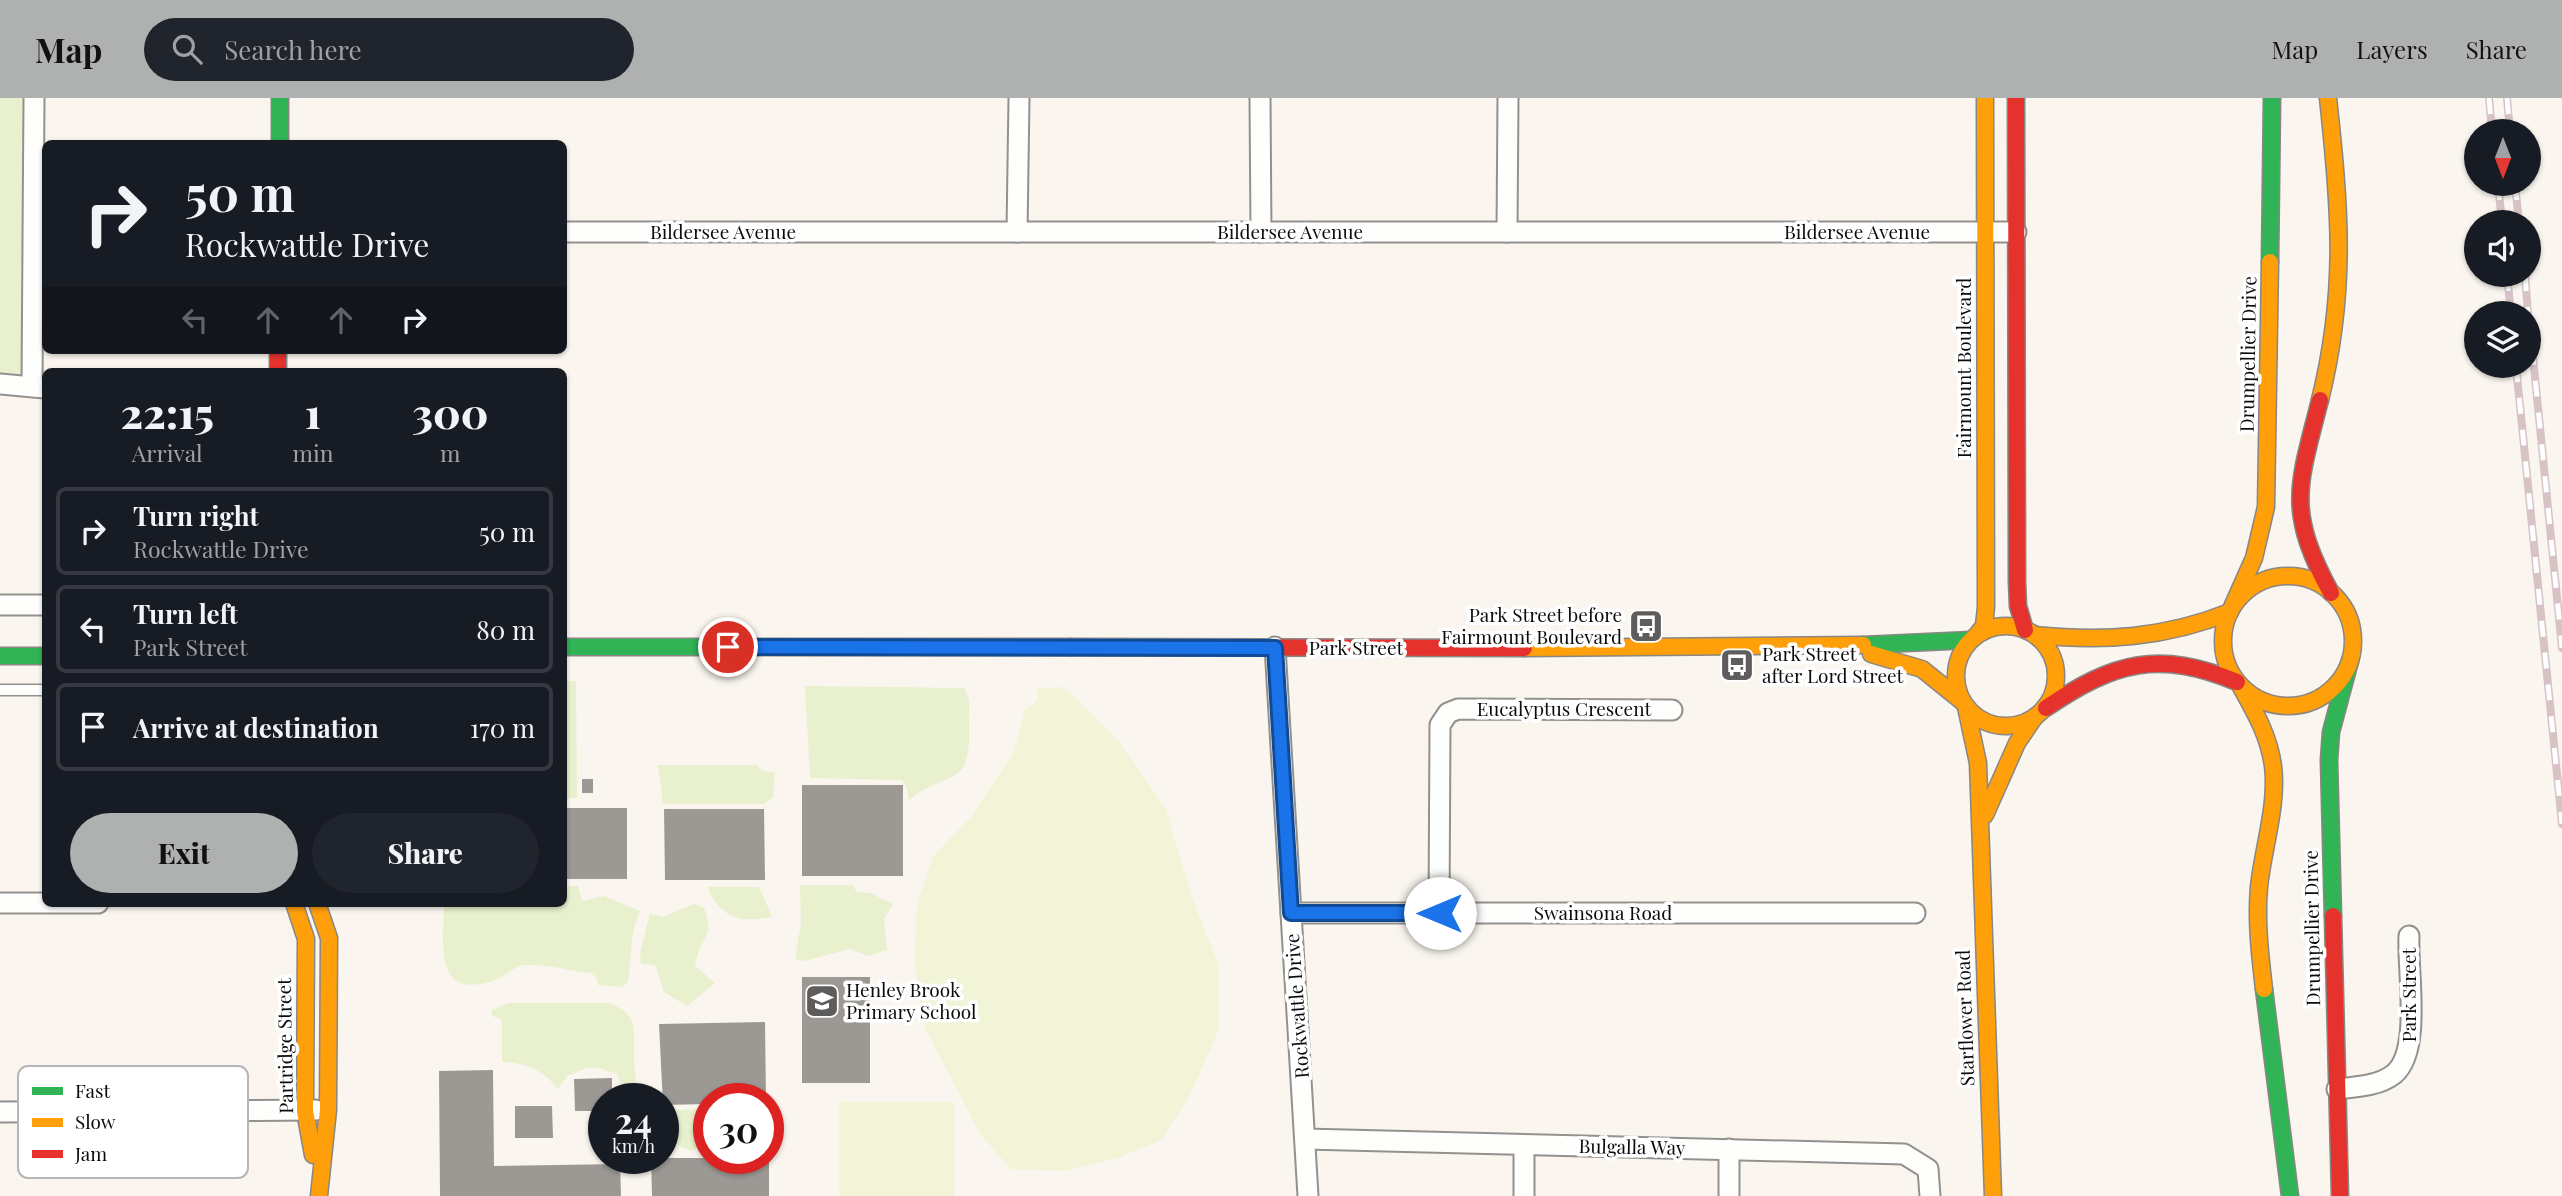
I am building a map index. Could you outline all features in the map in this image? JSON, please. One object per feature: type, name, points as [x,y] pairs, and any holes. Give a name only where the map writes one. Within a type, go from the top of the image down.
[{"type":"main road","points":[[280,98],[280,140]]},
{"type":"main road","name":"Fairmount Boulevard","points":[[1973,638],[1984,626],[1986,607],[1985,98]]},
{"type":"main road","points":[[2016,98],[2018,606],[2030,632],[2047,647],[2056,668],[2054,691],[2038,714]]},
{"type":"main road","name":"Drumpellier Drive","points":[[2232,609],[2259,541],[2266,507],[2272,98]]},
{"type":"main road","points":[[2328,98],[2339,197],[2340,288],[2332,355],[2301,474],[2298,505],[2306,544],[2331,593],[2341,604],[2351,624],[2350,661],[2335,686],[2324,696],[2303,704],[2274,705],[2260,700],[2239,684],[2209,668],[2185,662],[2136,663],[2089,679],[2038,714],[2018,724],[2001,726],[1984,721],[1965,705],[1957,687],[1956,669],[1961,653],[1973,638],[1997,627],[2070,640],[2147,638],[2186,630],[2232,609],[2255,585],[2283,576],[2312,581],[2331,593]]},
{"type":"main road","points":[[2232,609],[2223,633],[2226,662],[2265,732],[2273,766],[2273,790],[2258,902],[2258,957],[2290,1196]]},
{"type":"main road","name":"Park Street","points":[[567,647],[1813,648],[1973,638]]},
{"type":"main road","name":"Park Street","points":[[1813,648],[1885,656],[1908,662],[1940,680],[1965,705]]},
{"type":"main road","points":[[0,656],[42,656]]},
{"type":"main road","name":"Drumpellier Drive","points":[[2340,1196],[2329,760],[2332,732],[2350,661]]},
{"type":"main road","name":"Starflower Road","points":[[1965,705],[1972,723],[1980,776],[1978,838],[1993,1196]]},
{"type":"main road","name":"Starflower Road","points":[[1978,838],[1998,781],[2038,714]]},
{"type":"main road","name":"Partridge Street","points":[[295,907],[306,939],[305,1111],[319,1192]]},
{"type":"main road","name":"Partridge Street","points":[[318,907],[328,938],[328,1110],[319,1192]]},
{"type":"street","points":[[0,384],[39,387],[34,98]]},
{"type":"street","points":[[1017,232],[1019,98]]},
{"type":"street","points":[[1260,98],[1261,232]]},
{"type":"street","points":[[1507,232],[1508,98]]},
{"type":"street","name":"Bildersee Avenue","points":[[567,232],[2016,232]]},
{"type":"street","points":[[0,605],[42,605]]},
{"type":"street","name":"Rockwattle Drive","points":[[1275,648],[1308,1196]]},
{"type":"street","name":"Eucalyptus Crescent","points":[[1440,913],[1440,724],[1448,713],[1458,709],[1672,710]]},
{"type":"street","points":[[0,903],[42,903]]},
{"type":"street","name":"Swainsona Road","points":[[1291,913],[1915,913]]},
{"type":"street","name":"Park Street","points":[[2337,1089],[2383,1081],[2403,1065],[2408,1053],[2409,936]]},
{"type":"street","points":[[248,1111],[328,1110]]},
{"type":"street","points":[[0,1112],[18,1112]]},
{"type":"street","name":"Bulgalla Way","points":[[1305,1139],[1904,1154],[1928,1169],[1930,1196]]},
{"type":"street","points":[[1524,1146],[1524,1196]]},
{"type":"street","points":[[1729,1149],[1729,1196]]},
{"type":"lane","points":[[0,690],[42,690]]},
{"type":"green space","points":[[0,98],[29,98],[28,379],[0,379]]},
{"type":"green space","points":[[567,681],[576,681],[577,798],[567,798]]},
{"type":"green space","points":[[805,686],[964,688],[969,706],[969,746],[966,761],[954,776],[923,790],[909,800],[902,780],[810,778]]},
{"type":"green space","points":[[1064,687],[1117,739],[1166,809],[1190,892],[1218,964],[1218,1032],[1188,1099],[1161,1140],[1118,1158],[1064,1171],[1011,1169],[980,1134],[925,1028],[914,963],[917,904],[933,856],[971,817],[1013,753],[1025,710],[1038,700],[1037,689]]},
{"type":"green space","points":[[658,765],[756,765],[763,771],[775,772],[773,797],[764,804],[663,804]]},
{"type":"green space","points":[[800,885],[852,885],[857,892],[870,893],[893,904],[884,919],[887,950],[869,956],[850,949],[804,961],[795,959],[801,923]]},
{"type":"green space","points":[[567,886],[578,886],[582,901],[604,896],[640,911],[633,931],[628,981],[622,987],[598,985],[597,978],[591,973],[526,965],[492,981],[473,985],[459,982],[450,975],[443,949],[444,907],[567,907]]},
{"type":"green space","points":[[708,887],[759,887],[772,916],[742,919],[733,916],[718,905]]},
{"type":"green space","points":[[694,904],[704,908],[708,926],[695,966],[715,983],[687,1006],[664,992],[655,965],[641,964],[640,952],[650,914],[663,917]]},
{"type":"green space","points":[[508,1003],[610,1003],[626,1013],[634,1029],[636,1083],[620,1083],[617,1074],[599,1068],[587,1068],[567,1076],[558,1089],[533,1069],[502,1062],[502,1019],[492,1016],[492,1010]]},
{"type":"green space","points":[[839,1102],[954,1102],[954,1196],[839,1196]]},
{"type":"green space","points":[[693,1109],[692,1151],[679,1146],[679,1110]]},
{"type":"building","points":[[582,779],[593,779],[593,793],[582,793]]},
{"type":"building","points":[[802,785],[903,785],[903,876],[802,876]]},
{"type":"building","points":[[567,808],[627,808],[627,879],[567,879]]},
{"type":"building","points":[[664,809],[764,809],[765,880],[665,880]]},
{"type":"building","points":[[802,977],[870,977],[870,1083],[802,1083]]},
{"type":"building","points":[[765,1022],[766,1083],[693,1083],[693,1104],[679,1105],[679,1083],[662,1083],[659,1024]]},
{"type":"building","points":[[493,1070],[494,1166],[588,1165],[588,1174],[620,1174],[621,1196],[440,1196],[439,1071]]},
{"type":"building","points":[[612,1078],[612,1083],[588,1083],[588,1111],[575,1111],[574,1079]]},
{"type":"building","points":[[515,1106],[552,1106],[553,1138],[515,1138]]},
{"type":"building","points":[[679,1158],[693,1158],[693,1174],[769,1174],[769,1196],[652,1196],[651,1174],[679,1174]]},
{"type":"railway","points":[[2489,98],[2491,119]]},
{"type":"railway","points":[[2507,98],[2509,119]]},
{"type":"railway","points":[[2499,196],[2501,210]]},
{"type":"railway","points":[[2516,196],[2518,210]]},
{"type":"railway","points":[[2508,287],[2510,301]]},
{"type":"railway","points":[[2526,287],[2527,301]]},
{"type":"railway","points":[[2517,378],[2562,824]]},
{"type":"railway","points":[[2535,378],[2562,648]]},
{"type":"traffic: fast","points":[[280,98],[280,140]]},
{"type":"traffic: fast","points":[[2270,262],[2272,98]]},
{"type":"traffic: fast","points":[[1863,645],[1971,640]]},
{"type":"traffic: fast","points":[[567,647],[1070,647]]},
{"type":"traffic: fast","points":[[0,656],[42,656]]},
{"type":"traffic: fast","points":[[2333,916],[2329,760],[2331,732],[2350,661]]},
{"type":"traffic: fast","points":[[2264,989],[2290,1196]]},
{"type":"traffic: slow","points":[[1976,636],[1984,626],[1986,607],[1985,98]]},
{"type":"traffic: slow","points":[[2320,400],[2334,322],[2339,249],[2336,176],[2328,98]]},
{"type":"traffic: slow","points":[[2233,605],[2254,558],[2266,507],[2270,262]]},
{"type":"traffic: slow","points":[[2288,576],[2313,581],[2334,595],[2348,616],[2353,641],[2348,666],[2334,687],[2313,701],[2288,706],[2263,701],[2242,687],[2228,666],[2223,641],[2228,616],[2242,595],[2263,581],[2288,576]]},
{"type":"traffic: slow","points":[[2035,635],[2085,638],[2134,636],[2182,628],[2230,612]]},
{"type":"traffic: slow","points":[[2006,626],[2034,634],[2048,648],[2056,676],[2048,704],[2034,718],[2006,726],[1978,718],[1964,704],[1956,676],[1964,648],[1978,634],[2006,626]]},
{"type":"traffic: slow","points":[[1524,648],[1863,645]]},
{"type":"traffic: slow","points":[[1871,654],[1922,669],[1963,702]]},
{"type":"traffic: slow","points":[[2241,687],[2265,734],[2273,766],[2272,811],[2258,900],[2264,989]]},
{"type":"traffic: slow","points":[[1966,707],[1978,763],[1993,1196]]},
{"type":"traffic: slow","points":[[1985,815],[2017,743],[2034,718]]},
{"type":"traffic: slow","points":[[295,907],[306,939],[305,1111],[313,1155]]},
{"type":"traffic: slow","points":[[318,907],[329,938],[328,1110],[319,1196]]},
{"type":"traffic: jam","points":[[2016,98],[2017,582],[2018,606],[2025,630]]},
{"type":"traffic: jam","points":[[278,354],[278,368]]},
{"type":"traffic: jam","points":[[2320,400],[2306,455],[2300,498],[2307,540],[2331,593]]},
{"type":"traffic: jam","points":[[1070,647],[1524,648]]},
{"type":"traffic: jam","points":[[2046,708],[2094,680],[2138,665],[2184,666],[2237,682]]},
{"type":"traffic: jam","points":[[2333,916],[2340,1196]]},
{"type":"place","name":"Park Street before Fairmount Boulevard","points":[[1646,626]]},
{"type":"place","name":"Park Street after Lord Street","points":[[1737,665]]},
{"type":"place","name":"Henley Brook Primary School","points":[[822,1001]]},
{"type":"route","points":[[728,647],[1275,648],[1291,913],[1440,913]]}]
